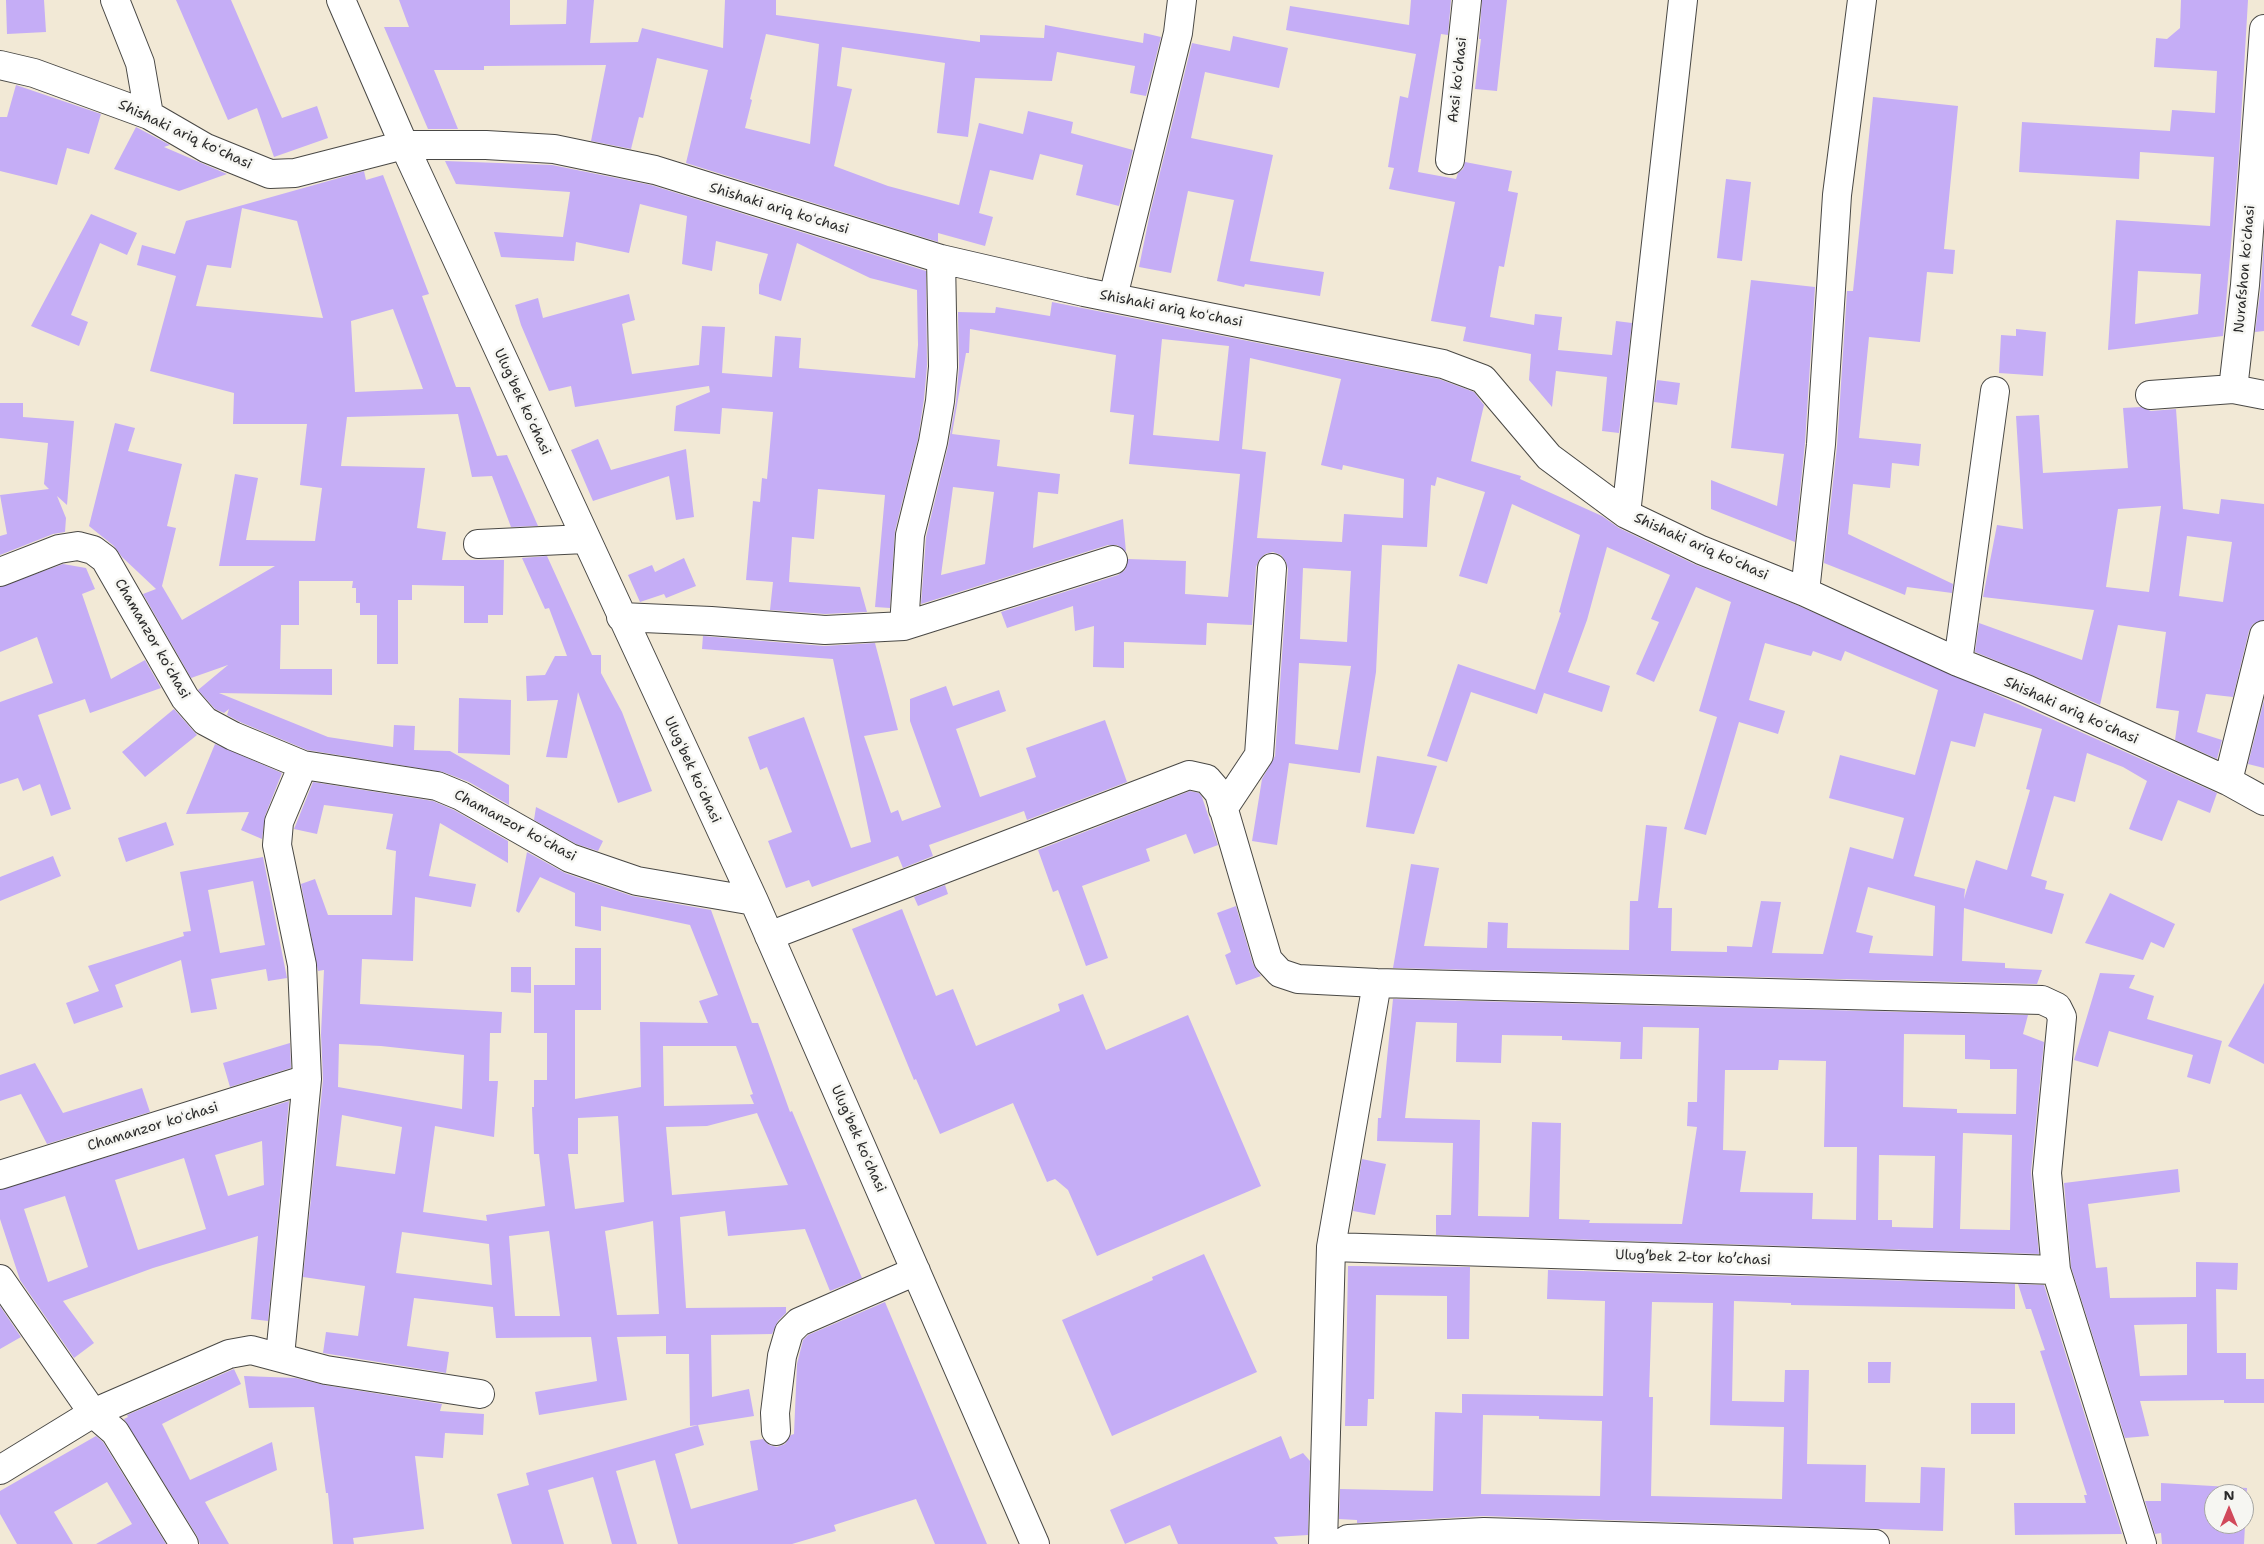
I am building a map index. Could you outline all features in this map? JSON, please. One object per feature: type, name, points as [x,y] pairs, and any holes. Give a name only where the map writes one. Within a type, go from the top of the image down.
[{"type":"street","points":[[115,0],[140,63],[149,115]]},
{"type":"street","name":"Ulugʻbek koʻchasi","points":[[341,0],[404,145],[621,617],[754,900],[1035,1544]]},
{"type":"street","points":[[1113,297],[1178,33],[1182,0]]},
{"type":"street","name":"Axsi koʻchasi","points":[[1450,160],[1467,0]]},
{"type":"street","points":[[1626,514],[1683,0]]},
{"type":"street","points":[[1805,592],[1821,444],[1837,195],[1862,0]]},
{"type":"street","name":"Nurafshon koʻchasi","points":[[2233,389],[2254,286],[2264,29]]},
{"type":"street","name":"Shishaki ariq koʻchasi","points":[[0,65],[34,73],[149,115],[206,148],[270,174],[295,173],[404,145],[486,145],[554,149],[655,170],[941,259],[1084,292],[1443,364],[1483,379],[1549,457],[1626,514],[1701,550],[1805,592],[1958,662],[2026,689],[2228,781],[2264,801]]},
{"type":"street","points":[[904,626],[910,535],[934,442],[940,401],[942,367],[941,259]]},
{"type":"street","points":[[2150,395],[2233,389],[2264,396]]},
{"type":"street","points":[[1958,662],[1995,391]]},
{"type":"street","points":[[478,544],[585,539]]},
{"type":"street","name":"Chamanzor koʻchasi","points":[[0,572],[58,549],[78,546],[93,550],[105,559],[185,698],[205,721],[233,736],[303,765],[437,786],[461,796],[570,858],[637,881],[754,900]]},
{"type":"street","points":[[621,617],[711,621],[824,630],[904,626],[1113,560]]},
{"type":"street","points":[[1223,809],[1259,756],[1272,568]]},
{"type":"street","points":[[2228,781],[2264,635]]},
{"type":"street","points":[[280,1356],[307,1079],[302,965],[277,845],[279,822],[303,765]]},
{"type":"street","points":[[769,936],[1189,775],[1207,779],[1219,793],[1268,960],[1280,973],[1298,979],[1377,983],[2042,1000],[2057,1007],[2062,1017],[2048,1173],[2056,1270],[2142,1544]]},
{"type":"street","points":[[1377,983],[1331,1247],[1340,1543],[1484,1532],[1875,1544]]},
{"type":"street","name":"Chamanzor koʻchasi","points":[[0,1175],[307,1079]]},
{"type":"street","name":"Ulugʼbek 2-tor koʼchasi","points":[[1331,1247],[2056,1270]]},
{"type":"street","points":[[776,1431],[775,1413],[782,1356],[789,1332],[799,1322],[916,1271]]},
{"type":"street","points":[[0,1279],[93,1414],[115,1432],[184,1544]]},
{"type":"street","points":[[0,1470],[93,1414],[229,1354],[250,1350],[280,1356],[326,1370],[480,1394]]},
{"type":"building","points":[[6,0],[44,0],[46,32],[7,34]]},
{"type":"building","points":[[176,0],[231,0],[282,118],[317,106],[328,138],[274,157],[257,108],[228,120]]},
{"type":"building","points":[[399,0],[510,0],[510,25],[566,24],[567,0],[594,0],[590,43],[638,42],[642,28],[723,48],[725,0],[776,0],[776,15],[980,42],[980,35],[1044,38],[1045,25],[1143,43],[1144,33],[1161,37],[1146,96],[1130,93],[1135,66],[1057,52],[1052,81],[975,78],[968,137],[937,133],[945,63],[842,47],[837,86],[852,89],[834,166],[888,186],[959,205],[979,123],[1023,134],[1028,111],[1073,122],[1071,133],[1133,150],[1119,206],[1076,195],[1083,165],[1040,154],[1033,180],[990,170],[979,213],[993,217],[985,246],[938,233],[938,242],[686,163],[708,70],[657,58],[643,118],[639,117],[631,149],[591,141],[606,65],[484,66],[484,70],[434,70],[458,129],[428,129],[384,27],[409,27]],"holes":[[[766,34],[819,44],[810,144],[745,128]]]},
{"type":"building","points":[[1411,0],[1451,0],[1448,35],[1441,34],[1418,172],[1456,179],[1458,173],[1463,169],[1465,162],[1512,171],[1508,191],[1518,193],[1504,267],[1499,266],[1490,317],[1534,325],[1535,314],[1562,317],[1558,350],[1612,355],[1616,321],[1632,323],[1619,433],[1602,431],[1607,377],[1556,371],[1552,407],[1529,380],[1531,354],[1463,341],[1466,327],[1431,321],[1455,202],[1389,189],[1394,168],[1388,167],[1400,96],[1408,98],[1416,54],[1286,30],[1290,6],[1409,25]]},
{"type":"building","points":[[1482,0],[1507,0],[1497,91],[1475,89],[1481,39],[1479,39]]},
{"type":"building","points":[[2181,0],[2248,0],[2239,154],[2223,336],[2108,350],[2116,220],[2210,226],[2214,157],[2140,152],[2139,179],[2019,172],[2022,122],[2170,131],[2172,110],[2215,113],[2217,71],[2154,67],[2156,38],[2167,39],[2180,28]],"holes":[[[2138,271],[2201,274],[2198,314],[2135,324]]]},
{"type":"building","points":[[1233,36],[1288,48],[1279,88],[1205,72],[1191,138],[1273,155],[1250,261],[1324,272],[1320,296],[1245,284],[1244,287],[1217,281],[1234,200],[1188,191],[1171,273],[1139,267],[1150,213],[1192,43],[1230,51]]},
{"type":"building","points":[[16,85],[101,114],[89,154],[67,148],[57,185],[0,171],[0,117],[7,117]]},
{"type":"building","points":[[1873,97],[1958,106],[1944,249],[1955,250],[1953,274],[1927,272],[1920,342],[1869,337],[1859,438],[1921,444],[1919,466],[1892,463],[1890,488],[1853,484],[1848,534],[1953,584],[1952,593],[1907,587],[1905,595],[1824,563],[1837,446],[1847,291],[1853,291]]},
{"type":"building","points":[[136,127],[170,145],[164,147],[227,174],[179,191],[114,169]]},
{"type":"building","points":[[445,161],[552,165],[651,185],[926,271],[927,366],[924,399],[918,439],[895,531],[890,608],[875,607],[885,495],[818,489],[814,539],[792,537],[789,582],[860,587],[867,612],[825,614],[770,610],[773,582],[746,580],[753,501],[760,502],[762,478],[767,479],[773,412],[722,408],[720,434],[674,431],[676,406],[710,392],[709,386],[575,407],[571,386],[549,391],[521,325],[515,305],[538,298],[543,318],[629,294],[635,320],[622,324],[632,374],[699,365],[702,326],[725,327],[722,373],[772,377],[775,336],[801,338],[799,368],[915,378],[918,345],[917,290],[870,278],[797,243],[781,301],[759,294],[759,285],[768,254],[716,241],[712,271],[682,264],[687,216],[640,204],[629,253],[576,242],[574,261],[501,257],[494,232],[563,237],[570,192],[456,184]]},
{"type":"building","points":[[364,171],[366,180],[383,175],[429,294],[422,296],[456,387],[470,387],[497,456],[507,455],[538,526],[511,527],[492,476],[472,477],[458,414],[347,417],[341,466],[425,468],[417,528],[446,532],[442,560],[504,560],[503,615],[488,615],[488,623],[464,623],[464,586],[412,585],[412,600],[398,600],[398,664],[377,664],[377,615],[360,615],[360,603],[356,603],[356,588],[352,588],[353,581],[299,581],[299,625],[281,625],[280,669],[332,669],[332,695],[219,693],[328,737],[393,747],[394,725],[415,726],[414,750],[450,751],[509,785],[509,805],[469,782],[443,772],[307,750],[240,722],[227,715],[229,709],[224,713],[215,709],[198,690],[228,665],[191,678],[143,594],[156,589],[122,557],[114,546],[89,526],[115,423],[135,428],[128,451],[182,464],[167,526],[176,528],[162,586],[182,620],[275,566],[219,566],[235,474],[258,478],[246,540],[315,541],[322,488],[300,485],[307,424],[233,424],[234,393],[150,371],[176,276],[137,265],[142,245],[175,254],[186,221]],"holes":[[[242,208],[297,221],[323,318],[196,306],[207,265],[231,268]],[[393,309],[423,389],[355,392],[351,321]]]},
{"type":"building","points":[[1726,179],[1751,182],[1742,261],[1717,258]]},
{"type":"building","points":[[91,214],[137,233],[127,255],[100,243],[71,315],[88,322],[79,346],[31,326]]},
{"type":"building","points":[[2264,240],[2264,331],[2255,332],[2261,286]]},
{"type":"building","points":[[1751,280],[1815,287],[1805,443],[1795,542],[1711,509],[1711,480],[1777,506],[1784,454],[1731,448]]},
{"type":"building","points":[[1052,302],[1439,379],[1474,392],[1484,405],[1471,461],[1521,476],[1520,479],[1602,516],[1619,528],[1694,564],[1799,606],[2217,793],[2210,813],[2178,800],[2162,841],[2129,829],[2147,781],[2123,767],[2087,753],[2075,802],[2054,796],[2031,876],[2047,881],[2045,889],[2064,894],[2052,934],[1964,908],[1962,961],[2005,963],[2005,968],[2042,970],[2037,984],[1393,968],[1411,864],[1439,868],[1424,946],[1487,948],[1488,922],[1508,923],[1507,948],[1629,950],[1630,901],[1638,901],[1646,825],[1667,827],[1658,908],[1672,908],[1671,951],[1727,952],[1727,946],[1752,947],[1761,901],[1781,902],[1772,953],[1823,954],[1850,847],[1893,859],[1904,818],[1829,798],[1840,755],[1915,775],[1938,690],[1845,651],[1841,661],[1813,651],[1811,656],[1765,643],[1749,700],[1785,711],[1778,734],[1739,722],[1706,835],[1684,829],[1717,717],[1699,711],[1731,602],[1696,587],[1654,682],[1636,674],[1659,622],[1651,619],[1670,575],[1607,547],[1587,620],[1568,672],[1610,686],[1602,712],[1535,690],[1561,613],[1559,612],[1580,535],[1512,504],[1487,584],[1459,576],[1485,492],[1437,477],[1435,486],[1431,485],[1427,547],[1382,545],[1376,672],[1360,773],[1289,763],[1277,845],[1252,841],[1262,779],[1275,756],[1288,569],[1281,555],[1273,552],[1265,554],[1259,560],[1256,567],[1252,625],[1207,623],[1206,645],[1124,642],[1124,668],[1093,667],[1094,626],[1075,631],[1073,606],[1007,628],[1001,612],[1118,575],[1125,570],[1128,559],[1186,561],[1185,594],[1228,597],[1240,474],[1129,464],[1134,415],[1110,412],[1116,355],[970,329],[969,353],[966,353],[952,434],[1000,440],[997,466],[1060,474],[1058,494],[1038,492],[1033,548],[1123,519],[1126,552],[1117,545],[1108,545],[921,604],[926,537],[948,446],[956,402],[959,367],[958,312],[995,313],[996,307],[1050,316]],"holes":[[[1162,339],[1229,346],[1219,441],[1153,435]],[[1250,358],[1341,379],[1321,465],[1342,470],[1343,465],[1404,479],[1403,518],[1344,514],[1342,542],[1257,538],[1266,452],[1242,449]],[[953,487],[994,492],[985,564],[941,575]],[[1303,568],[1351,571],[1347,642],[1300,639]],[[1299,663],[1351,666],[1338,750],[1295,744]],[[1984,713],[2042,729],[2026,789],[2030,790],[2007,870],[1976,860],[1964,899],[1965,889],[1914,876],[1951,741],[1975,747]],[[1868,887],[1935,906],[1933,956],[1869,953],[1873,936],[1856,932]]]},
{"type":"building","points":[[2016,329],[2046,332],[2043,376],[1999,373],[2001,335],[2016,336]]},
{"type":"building","points":[[1657,380],[1680,383],[1677,405],[1654,402]]},
{"type":"building","points":[[0,403],[23,403],[23,417],[74,421],[67,505],[57,496],[66,518],[65,532],[53,534],[0,555],[0,536],[7,534],[0,495],[49,489],[44,484],[48,443],[0,438]]},
{"type":"building","points":[[2141,407],[2151,411],[2176,409],[2183,509],[2219,514],[2221,499],[2264,504],[2264,620],[2253,624],[2249,631],[2233,697],[2206,694],[2197,732],[2222,740],[2217,759],[2175,740],[2179,711],[2156,708],[2166,632],[2118,625],[2100,705],[1975,652],[1979,623],[2082,660],[2094,610],[1983,597],[1997,525],[2023,529],[2016,416],[2039,415],[2043,473],[2128,468],[2123,408]],"holes":[[[2161,506],[2149,592],[2106,587],[2118,509]],[[2187,536],[2232,542],[2223,602],[2179,596]]]},
{"type":"building","points":[[598,439],[611,470],[686,449],[694,517],[676,520],[669,476],[593,501],[571,450]]},
{"type":"building","points":[[547,556],[592,655],[601,655],[601,673],[622,712],[652,791],[618,803],[578,692],[567,758],[546,757],[558,700],[527,701],[526,676],[545,675],[555,656],[567,656],[549,608],[545,609],[522,558]]},
{"type":"building","points":[[684,558],[696,586],[666,598],[664,594],[640,602],[628,575],[652,565],[655,572]]},
{"type":"building","points":[[63,564],[86,568],[95,589],[82,594],[111,679],[145,660],[161,688],[90,713],[85,699],[38,715],[71,809],[51,816],[40,784],[23,791],[18,778],[0,784],[0,702],[53,683],[37,637],[0,652],[0,587]]},
{"type":"building","points":[[703,636],[824,646],[875,643],[898,730],[864,736],[891,813],[898,810],[902,821],[941,807],[910,721],[910,699],[946,686],[953,706],[999,690],[1006,711],[956,729],[980,797],[1036,777],[1026,748],[1105,720],[1127,782],[1027,820],[1024,811],[929,845],[933,856],[903,868],[898,856],[812,887],[809,880],[786,888],[768,841],[792,832],[767,767],[760,770],[748,737],[804,717],[851,848],[871,842],[833,659],[702,649]]},
{"type":"building","points":[[1458,664],[1544,693],[1537,714],[1471,692],[1447,762],[1427,756]]},
{"type":"building","points":[[459,698],[511,700],[510,755],[458,753]]},
{"type":"building","points":[[2264,700],[2264,768],[2248,764]]},
{"type":"building","points":[[174,709],[197,735],[145,777],[122,752]]},
{"type":"building","points":[[215,744],[282,773],[265,816],[262,839],[241,830],[249,812],[186,814]]},
{"type":"building","points":[[1377,756],[1437,766],[1414,834],[1366,827]]},
{"type":"building","points":[[313,782],[433,801],[454,810],[508,841],[508,863],[440,823],[429,876],[476,884],[471,907],[415,897],[413,961],[362,959],[360,1004],[502,1012],[501,1033],[490,1033],[489,1081],[498,1081],[494,1137],[435,1126],[423,1212],[487,1221],[486,1215],[545,1206],[539,1154],[534,1154],[532,1107],[534,1107],[534,1080],[547,1080],[547,1033],[534,1033],[534,985],[575,985],[575,948],[601,948],[601,1010],[575,1010],[575,1099],[641,1087],[640,1022],[708,1023],[699,1001],[718,995],[690,925],[601,906],[601,931],[575,926],[575,893],[540,877],[519,913],[516,911],[527,852],[565,873],[632,896],[711,910],[752,1023],[758,1023],[790,1112],[792,1111],[862,1278],[830,1291],[805,1229],[728,1236],[725,1211],[680,1217],[686,1308],[786,1307],[786,1313],[778,1321],[772,1334],[711,1335],[712,1397],[749,1389],[754,1416],[690,1426],[689,1354],[666,1354],[666,1336],[617,1337],[627,1400],[539,1415],[535,1392],[597,1381],[591,1337],[496,1338],[493,1307],[414,1298],[407,1346],[449,1352],[446,1373],[323,1353],[326,1332],[358,1336],[365,1286],[303,1277],[323,1080],[321,1034],[324,970],[318,971],[301,884],[315,879],[328,915],[392,915],[396,851],[386,849],[393,814],[324,805],[317,834],[294,829]],"holes":[[[339,1044],[381,1046],[464,1055],[462,1109],[338,1087]],[[663,1046],[736,1046],[753,1094],[750,1095],[754,1104],[664,1106]],[[757,1113],[788,1185],[672,1195],[666,1127],[707,1126]],[[342,1115],[402,1127],[395,1174],[336,1166]],[[618,1116],[624,1202],[575,1209],[568,1154],[578,1154],[578,1118]],[[653,1221],[659,1314],[617,1315],[605,1231]],[[549,1231],[560,1316],[515,1316],[509,1236]],[[402,1232],[489,1244],[492,1285],[396,1273]]]},
{"type":"building","points":[[1190,791],[1199,793],[1202,797],[1218,845],[1194,854],[1186,834],[1146,849],[1150,861],[1082,886],[1108,958],[1086,966],[1058,890],[1053,892],[1038,850]]},
{"type":"building","points":[[536,807],[603,841],[598,851],[576,844],[534,820]]},
{"type":"building","points":[[166,822],[174,845],[126,862],[118,838]]},
{"type":"building","points":[[53,856],[61,876],[0,901],[0,877]]},
{"type":"building","points":[[263,857],[287,978],[268,981],[266,969],[211,979],[217,1009],[191,1013],[181,960],[115,985],[123,1007],[74,1024],[66,1003],[99,991],[88,966],[184,936],[183,932],[191,931],[180,872]],"holes":[[[253,881],[265,945],[220,953],[208,890]]]},
{"type":"building","points":[[945,885],[948,894],[918,906],[914,897]]},
{"type":"building","points":[[2110,893],[2175,924],[2164,948],[2151,942],[2143,960],[2085,943]]},
{"type":"building","points":[[1236,906],[1253,964],[1261,976],[1236,985],[1225,955],[1231,952],[1217,913]]},
{"type":"building","points":[[902,909],[936,996],[953,989],[976,1046],[1060,1011],[1058,1004],[1083,994],[1106,1050],[1188,1015],[1261,1186],[1097,1256],[1068,1190],[1055,1179],[1047,1182],[1013,1103],[940,1134],[916,1079],[914,1080],[852,929]]},
{"type":"building","points":[[511,967],[531,967],[531,993],[511,992]]},
{"type":"building","points":[[2100,973],[2135,975],[2129,988],[2154,996],[2147,1019],[2222,1041],[2210,1084],[2187,1077],[2193,1055],[2109,1031],[2098,1067],[2074,1060]]},
{"type":"building","points":[[2264,983],[2264,1064],[2228,1046]]},
{"type":"building","points":[[1393,999],[2028,1015],[2023,1034],[2044,1042],[2031,1172],[2039,1254],[1436,1235],[1436,1215],[1451,1215],[1453,1143],[1377,1141],[1378,1118],[1381,1118]],"holes":[[[1416,1022],[1457,1023],[1456,1062],[1501,1063],[1502,1035],[1562,1036],[1562,1040],[1621,1042],[1620,1059],[1642,1059],[1643,1027],[1699,1028],[1697,1102],[1688,1102],[1687,1126],[1697,1127],[1682,1224],[1589,1223],[1590,1220],[1559,1219],[1561,1123],[1532,1122],[1529,1217],[1478,1216],[1480,1120],[1405,1118]],[[1904,1034],[1965,1035],[1965,1059],[1990,1060],[1990,1069],[2017,1069],[2016,1114],[1957,1113],[1957,1109],[1903,1107]],[[1779,1060],[1826,1061],[1824,1147],[1857,1147],[1856,1220],[1812,1219],[1813,1193],[1740,1192],[1746,1151],[1723,1150],[1725,1070],[1778,1070]],[[1963,1133],[2012,1135],[2010,1230],[1960,1229]],[[1879,1155],[1935,1156],[1933,1228],[1892,1227],[1892,1220],[1878,1220]]]},
{"type":"building","points":[[290,1043],[291,1068],[230,1087],[223,1063]]},
{"type":"building","points":[[35,1063],[63,1113],[142,1088],[150,1112],[47,1144],[21,1094],[0,1101],[0,1075]]},
{"type":"building","points":[[289,1101],[268,1321],[251,1319],[258,1236],[153,1268],[63,1301],[94,1343],[74,1358],[20,1280],[0,1219],[0,1190]],"holes":[[[262,1141],[264,1185],[228,1196],[215,1155]],[[184,1158],[206,1229],[138,1250],[115,1180]],[[65,1196],[88,1267],[48,1282],[24,1209]]]},
{"type":"building","points":[[1362,1159],[1386,1164],[1375,1215],[1353,1211]]},
{"type":"building","points":[[2178,1169],[2180,1192],[2088,1204],[2096,1268],[2107,1267],[2110,1298],[2196,1297],[2196,1262],[2238,1263],[2237,1290],[2216,1289],[2217,1353],[2246,1353],[2246,1379],[2264,1379],[2264,1403],[2224,1403],[2224,1400],[2140,1401],[2149,1436],[2125,1438],[2071,1267],[2064,1183]],"holes":[[[2187,1324],[2187,1375],[2140,1376],[2134,1325]]]},
{"type":"building","points":[[1204,1254],[1257,1372],[1112,1436],[1062,1320],[1153,1280],[1152,1277]]},
{"type":"building","points":[[1348,1266],[1470,1267],[1469,1339],[1447,1339],[1447,1296],[1376,1295],[1374,1399],[1368,1399],[1367,1426],[1345,1426]]},
{"type":"building","points":[[1548,1270],[2015,1284],[2015,1309],[1791,1305],[1791,1303],[1734,1301],[1732,1401],[1784,1402],[1785,1370],[1809,1370],[1807,1464],[1866,1465],[1865,1502],[1920,1503],[1921,1467],[1945,1468],[1943,1531],[1484,1516],[1357,1523],[1357,1520],[1339,1519],[1340,1489],[1433,1491],[1435,1412],[1462,1413],[1462,1394],[1603,1396],[1605,1301],[1547,1299]],"holes":[[[1652,1302],[1713,1303],[1710,1425],[1784,1427],[1782,1499],[1651,1496],[1653,1397],[1649,1397]],[[1483,1415],[1539,1416],[1539,1419],[1602,1421],[1600,1496],[1481,1494]]]},
{"type":"building","points":[[2018,1284],[2044,1285],[2122,1534],[2015,1535],[2014,1503],[2086,1503],[2084,1495],[2087,1495],[2040,1351],[2045,1350],[2031,1309],[2026,1309]]},
{"type":"building","points":[[885,1302],[987,1544],[935,1544],[916,1499],[834,1525],[836,1531],[792,1544],[678,1544],[655,1460],[616,1471],[637,1544],[612,1544],[593,1477],[548,1490],[564,1544],[512,1544],[497,1494],[529,1485],[526,1473],[698,1425],[704,1445],[675,1454],[691,1509],[758,1490],[750,1441],[763,1439],[769,1445],[777,1447],[785,1444],[791,1435],[794,1434],[797,1364],[803,1340],[808,1335]]},
{"type":"building","points":[[0,1306],[21,1337],[0,1349]]},
{"type":"building","points":[[1868,1362],[1891,1362],[1890,1383],[1868,1383]]},
{"type":"building","points":[[234,1369],[241,1384],[162,1424],[190,1480],[272,1442],[277,1470],[205,1502],[229,1544],[200,1544],[197,1536],[124,1419],[128,1417],[127,1415]]},
{"type":"building","points":[[244,1376],[296,1378],[324,1385],[442,1404],[440,1411],[484,1414],[483,1435],[445,1433],[443,1458],[415,1456],[424,1529],[353,1538],[354,1544],[333,1544],[328,1493],[326,1493],[314,1407],[249,1408]]},
{"type":"building","points":[[1971,1403],[2015,1403],[2015,1434],[1971,1434]]},
{"type":"building","points":[[96,1436],[103,1442],[166,1544],[96,1544],[132,1524],[107,1482],[54,1512],[73,1544],[17,1544],[0,1514],[0,1491]]},
{"type":"building","points":[[1281,1436],[1290,1459],[1303,1453],[1310,1461],[1308,1535],[1274,1537],[1278,1544],[1178,1544],[1170,1525],[1125,1544],[1110,1510]]},
{"type":"building","points":[[2161,1483],[2204,1486],[2204,1534],[2245,1534],[2244,1544],[2162,1544],[2161,1533],[2155,1534],[2145,1501],[2161,1501]]}]
